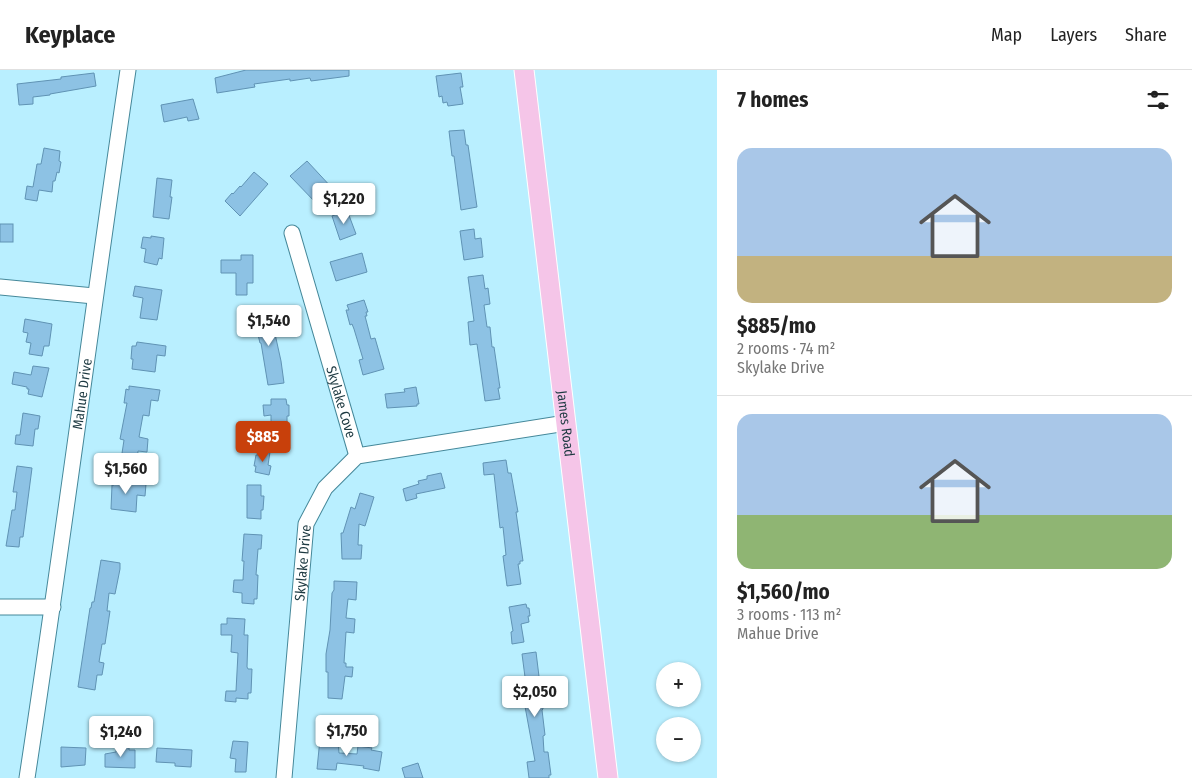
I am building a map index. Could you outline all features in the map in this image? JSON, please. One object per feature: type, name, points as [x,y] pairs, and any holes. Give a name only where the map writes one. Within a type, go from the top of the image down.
[{"type":"main road","name":"James Road","points":[[524,70],[608,778]]},
{"type":"street","name":"Mahue Drive","points":[[27,778],[53,607],[94,296],[128,70]]},
{"type":"street","name":"Skylake Cove","points":[[292,233],[357,456]]},
{"type":"street","points":[[0,287],[94,296]]},
{"type":"street","points":[[357,456],[566,423]]},
{"type":"street","name":"Skylake Drive","points":[[284,778],[306,524],[325,488],[357,456]]},
{"type":"street","points":[[0,607],[53,607]]},
{"type":"building","points":[[246,70],[349,70],[349,76],[311,81],[310,78],[290,81],[290,79],[254,84],[255,87],[217,93],[215,78]]},
{"type":"building","points":[[94,73],[96,86],[33,97],[33,104],[19,105],[17,84]]},
{"type":"building","points":[[461,73],[463,87],[460,87],[463,104],[448,106],[447,102],[443,103],[442,96],[439,97],[436,76]]},
{"type":"building","points":[[193,99],[199,119],[188,121],[187,117],[164,122],[161,105]]},
{"type":"building","points":[[464,130],[477,207],[461,210],[449,131]]},
{"type":"building","points":[[44,148],[60,151],[59,173],[57,172],[55,181],[53,181],[52,192],[39,190],[37,201],[25,199],[27,186],[33,187],[37,164],[41,164]]},
{"type":"building","points":[[307,161],[333,189],[317,204],[290,176]]},
{"type":"building","points":[[254,172],[268,184],[240,216],[225,201]]},
{"type":"building","points":[[157,178],[172,180],[169,219],[153,217]]},
{"type":"building","points":[[347,210],[356,234],[340,240],[332,216]]},
{"type":"building","points":[[0,224],[13,224],[13,242],[0,242]]},
{"type":"building","points":[[474,229],[475,239],[481,238],[483,257],[464,260],[460,231]]},
{"type":"building","points":[[151,236],[164,238],[162,259],[159,258],[157,265],[144,262],[146,249],[141,248],[143,237],[151,238]]},
{"type":"building","points":[[362,253],[367,272],[336,281],[330,262]]},
{"type":"building","points":[[241,255],[253,255],[253,283],[247,283],[247,295],[236,295],[236,273],[221,273],[221,260],[241,260]]},
{"type":"building","points":[[483,275],[485,289],[488,288],[490,304],[484,305],[487,327],[490,327],[500,388],[498,388],[500,399],[485,401],[477,344],[470,345],[468,322],[474,321],[468,277]]},
{"type":"building","points":[[135,286],[162,290],[157,320],[140,318],[143,298],[133,296]]},
{"type":"building","points":[[364,300],[368,312],[366,312],[367,316],[365,316],[371,339],[375,338],[384,369],[363,375],[359,360],[363,359],[346,310],[349,310],[347,305]]},
{"type":"building","points":[[266,307],[270,326],[273,325],[284,383],[268,385],[261,343],[252,310]]},
{"type":"building","points":[[25,319],[52,324],[49,346],[44,346],[42,356],[29,354],[31,343],[26,342],[28,333],[23,332]]},
{"type":"building","points":[[137,342],[166,346],[165,356],[157,355],[155,372],[132,369],[132,346],[136,346]]},
{"type":"building","points":[[33,366],[49,368],[42,397],[28,394],[29,389],[27,387],[12,384],[14,372],[31,375]]},
{"type":"building","points":[[129,386],[160,390],[158,401],[151,400],[149,416],[143,415],[139,437],[148,439],[147,452],[138,451],[137,463],[121,460],[124,440],[120,439],[127,403],[124,403],[126,389],[129,390]]},
{"type":"building","points":[[416,387],[419,404],[417,406],[387,408],[385,394],[405,392],[404,389]]},
{"type":"building","points":[[271,399],[286,399],[287,405],[289,405],[287,429],[271,429],[271,415],[264,416],[263,405],[271,405]]},
{"type":"building","points":[[23,413],[40,416],[38,429],[35,429],[33,446],[15,444],[16,435],[20,435]]},
{"type":"building","points":[[259,450],[270,452],[268,465],[271,466],[269,475],[255,472],[256,455],[258,455]]},
{"type":"building","points":[[506,460],[508,473],[511,473],[518,512],[516,512],[523,561],[520,561],[520,564],[518,564],[521,584],[507,586],[503,556],[506,555],[503,527],[500,528],[494,474],[484,475],[483,463]]},
{"type":"building","points":[[17,466],[32,468],[23,537],[20,537],[19,547],[6,546],[12,510],[15,510],[17,492],[13,492]]},
{"type":"building","points":[[441,473],[445,488],[416,494],[417,498],[406,501],[403,489],[419,484],[418,481],[427,479],[427,476]]},
{"type":"building","points":[[115,480],[146,484],[145,496],[137,495],[136,512],[111,509],[112,485],[114,485]]},
{"type":"building","points":[[247,485],[261,485],[261,496],[264,496],[261,519],[247,518]]},
{"type":"building","points":[[360,493],[374,497],[365,526],[359,524],[358,545],[362,545],[361,559],[342,559],[341,533],[343,533],[351,507],[355,509]]},
{"type":"building","points":[[244,534],[262,535],[261,549],[258,549],[257,599],[254,599],[254,604],[242,603],[242,593],[233,592],[234,580],[243,580]]},
{"type":"building","points":[[101,560],[120,563],[120,569],[115,594],[109,593],[107,611],[110,611],[105,644],[102,644],[99,662],[104,663],[102,675],[97,675],[95,690],[78,687],[90,608],[92,602],[94,602]]},
{"type":"building","points":[[334,581],[357,582],[356,600],[348,599],[346,618],[355,619],[354,633],[346,632],[344,663],[346,663],[346,667],[353,667],[352,677],[345,676],[342,699],[328,698],[328,672],[326,672],[326,654]]},
{"type":"building","points":[[526,604],[527,608],[529,608],[530,616],[528,616],[529,622],[521,624],[524,642],[512,644],[511,632],[513,631],[509,607]]},
{"type":"building","points":[[227,618],[245,619],[244,635],[248,635],[247,667],[252,669],[251,693],[248,693],[248,699],[236,698],[236,702],[225,701],[226,691],[236,691],[238,653],[231,652],[232,635],[221,635],[221,624],[227,624]]},
{"type":"building","points":[[536,652],[543,709],[544,752],[548,752],[551,775],[549,775],[549,778],[529,778],[527,762],[535,761],[524,701],[528,700],[522,654]]},
{"type":"building","points":[[320,739],[338,740],[339,753],[357,754],[358,746],[382,752],[379,771],[363,768],[364,766],[337,763],[336,770],[317,769]]},
{"type":"building","points":[[233,741],[248,742],[246,772],[235,772],[236,759],[230,758]]},
{"type":"building","points":[[117,745],[129,745],[129,750],[135,750],[135,768],[105,767],[105,754],[116,752]]},
{"type":"building","points":[[61,747],[86,748],[85,765],[61,767]]},
{"type":"building","points":[[157,748],[192,750],[191,767],[175,766],[175,763],[156,762]]},
{"type":"building","points":[[418,763],[423,778],[405,778],[402,768]]}]
